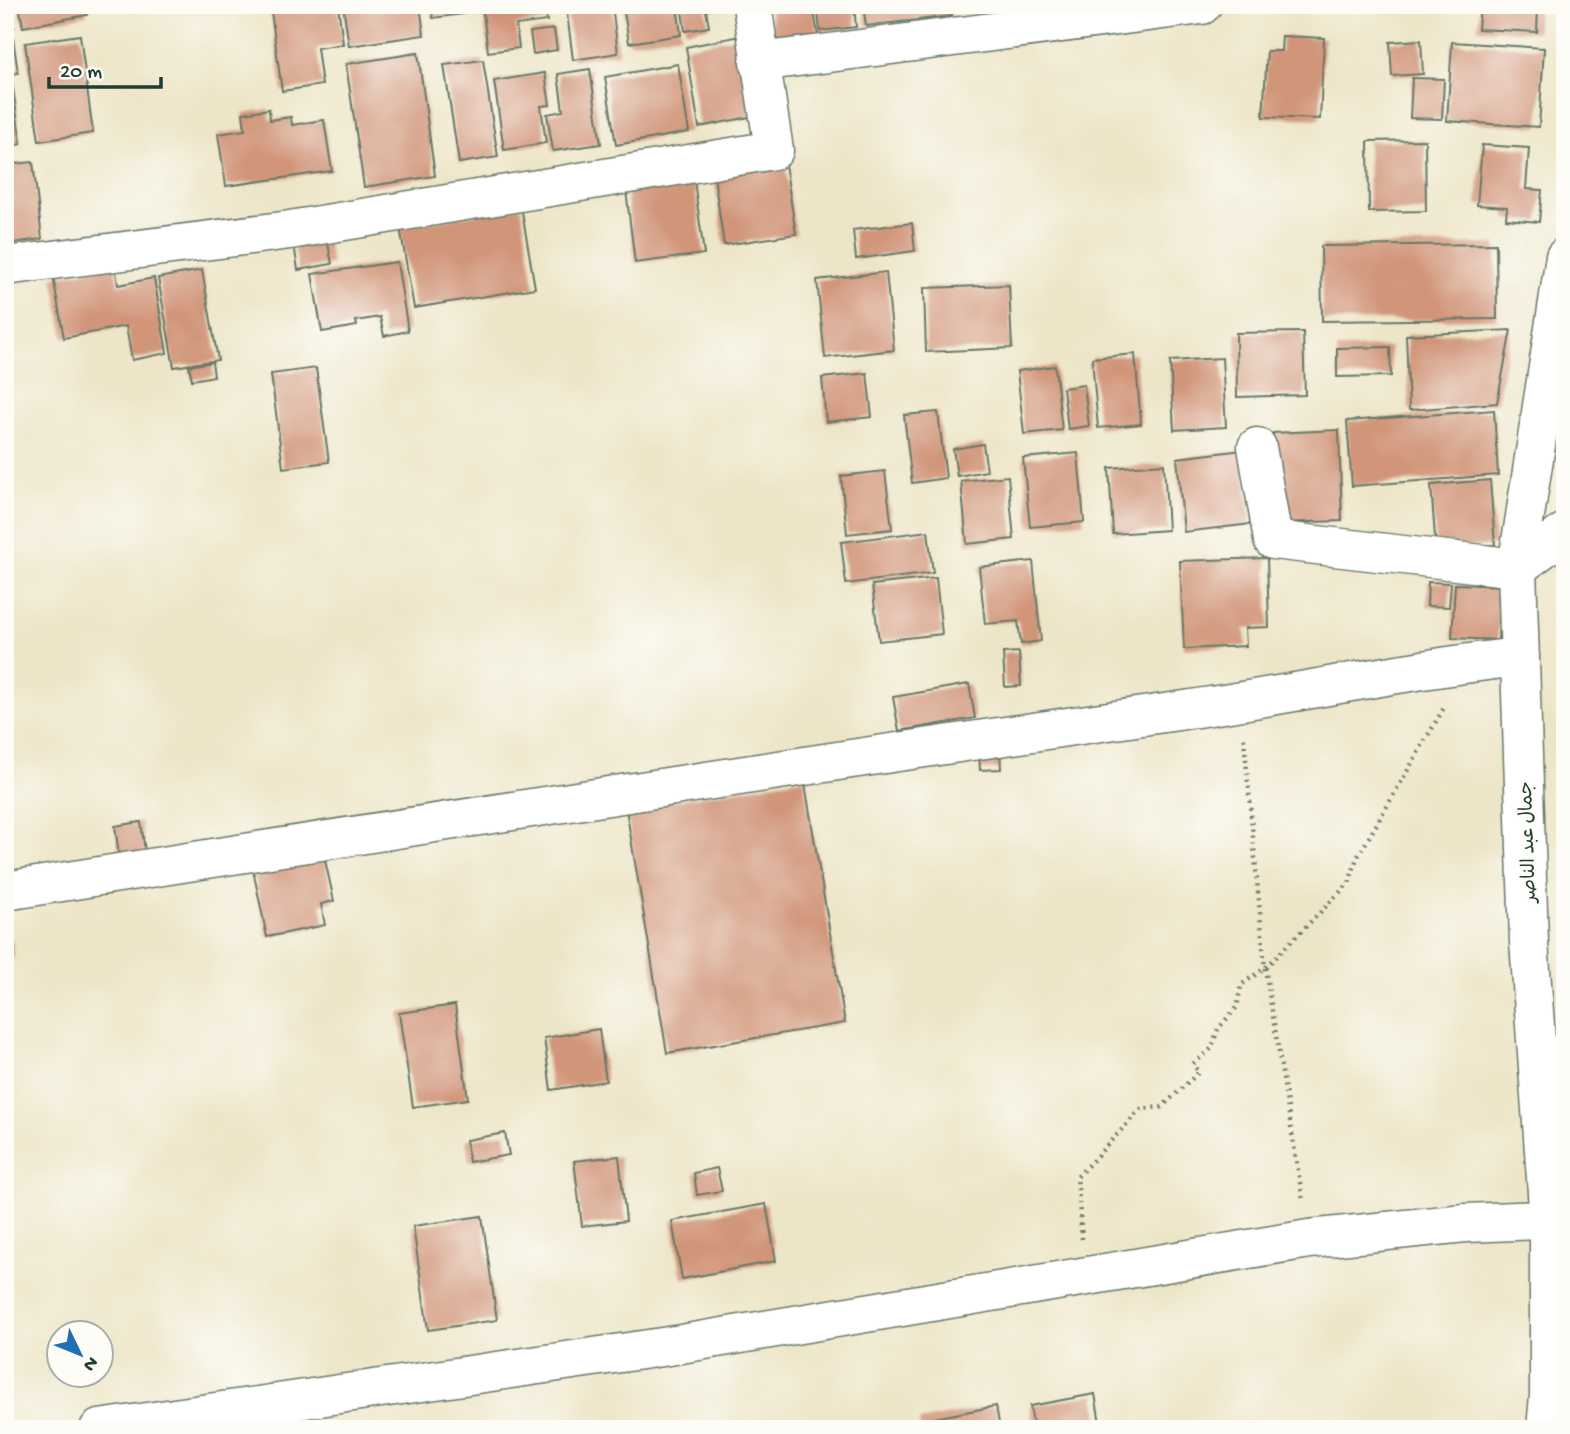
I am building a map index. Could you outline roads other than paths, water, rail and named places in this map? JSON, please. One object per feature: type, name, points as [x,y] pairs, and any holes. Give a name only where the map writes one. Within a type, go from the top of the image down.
[{"type":"main road","points":[[5,266],[290,230],[774,149],[752,5]]},
{"type":"main road","points":[[759,62],[1202,5]]},
{"type":"main road","name":"جمال عبد الناصر","points":[[1546,1429],[1557,1220],[1529,942],[1517,568],[1558,335],[1565,257]]},
{"type":"main road","points":[[1257,447],[1273,540],[1517,568],[1565,532]]},
{"type":"main road","points":[[5,891],[793,767],[1241,702],[1469,662],[1520,657]]},
{"type":"main road","points":[[99,1429],[668,1346],[1309,1239],[1465,1223],[1557,1220]]}]
